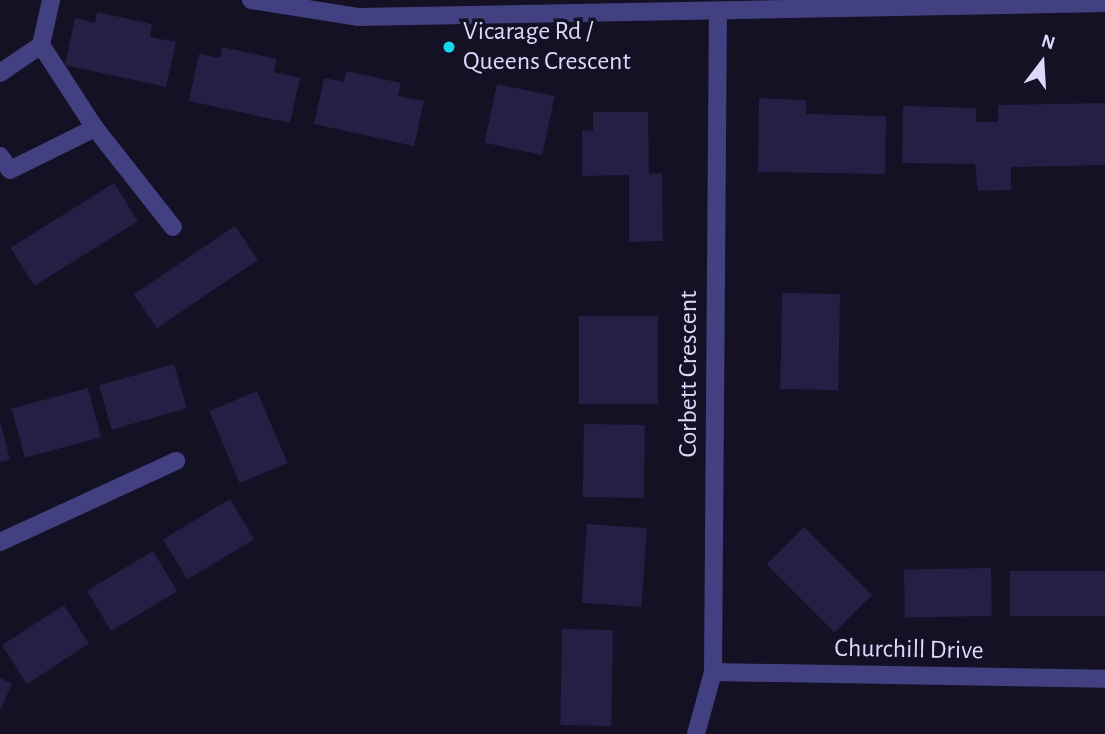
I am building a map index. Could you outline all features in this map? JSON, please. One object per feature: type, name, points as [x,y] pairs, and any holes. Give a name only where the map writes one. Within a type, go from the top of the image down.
[{"type":"street","points":[[0,74],[41,44],[51,0]]},
{"type":"street","points":[[251,0],[358,17],[637,6],[718,11],[1105,2]]},
{"type":"street","name":"Corbett Crescent","points":[[696,734],[713,672],[718,11]]},
{"type":"street","points":[[41,44],[95,128],[173,227]]},
{"type":"street","points":[[0,156],[10,170],[95,128]]},
{"type":"street","points":[[0,542],[176,461]]},
{"type":"street","name":"Churchill Drive","points":[[713,672],[1105,679]]},
{"type":"building","points":[[97,12],[152,24],[150,37],[176,42],[166,87],[65,65],[75,18],[95,23]]},
{"type":"building","points":[[222,47],[277,59],[274,72],[300,78],[290,123],[189,101],[199,54],[220,58]]},
{"type":"building","points":[[346,71],[401,83],[398,96],[424,101],[414,146],[314,124],[324,78],[344,82]]},
{"type":"building","points":[[497,84],[555,96],[542,155],[485,143]]},
{"type":"building","points":[[759,98],[806,100],[806,114],[886,116],[885,174],[758,172]]},
{"type":"building","points":[[1105,103],[1105,165],[1011,167],[1011,190],[978,191],[975,164],[902,163],[903,106],[976,108],[976,122],[998,122],[998,105]]},
{"type":"building","points":[[593,112],[648,112],[649,174],[662,173],[663,241],[629,242],[629,175],[582,176],[582,130],[593,131]]},
{"type":"building","points":[[114,183],[138,221],[34,286],[11,248]]},
{"type":"building","points":[[235,226],[258,260],[157,328],[134,294]]},
{"type":"building","points":[[782,293],[840,294],[838,390],[780,389]]},
{"type":"building","points":[[579,316],[658,316],[658,404],[579,404]]},
{"type":"building","points":[[174,364],[187,408],[112,430],[99,385]]},
{"type":"building","points":[[88,388],[101,437],[25,458],[12,408]]},
{"type":"building","points":[[257,391],[287,463],[240,483],[209,411]]},
{"type":"building","points":[[0,421],[10,460],[0,462]]},
{"type":"building","points":[[584,424],[645,425],[644,498],[583,497]]},
{"type":"building","points":[[230,499],[254,539],[187,579],[163,539]]},
{"type":"building","points":[[587,524],[647,528],[641,607],[581,603]]},
{"type":"building","points":[[804,527],[872,595],[834,632],[767,564]]},
{"type":"building","points":[[153,551],[177,591],[111,631],[87,591]]},
{"type":"building","points":[[991,568],[992,616],[905,618],[904,570]]},
{"type":"building","points":[[1010,571],[1105,571],[1105,616],[1010,616]]},
{"type":"building","points":[[64,605],[89,644],[27,684],[2,645]]},
{"type":"building","points":[[562,629],[613,630],[611,726],[560,725]]},
{"type":"building","points":[[0,678],[12,684],[0,710]]},
{"type":"place","name":"Vicarage Rd / Queens Crescent","points":[[449,47]]}]
